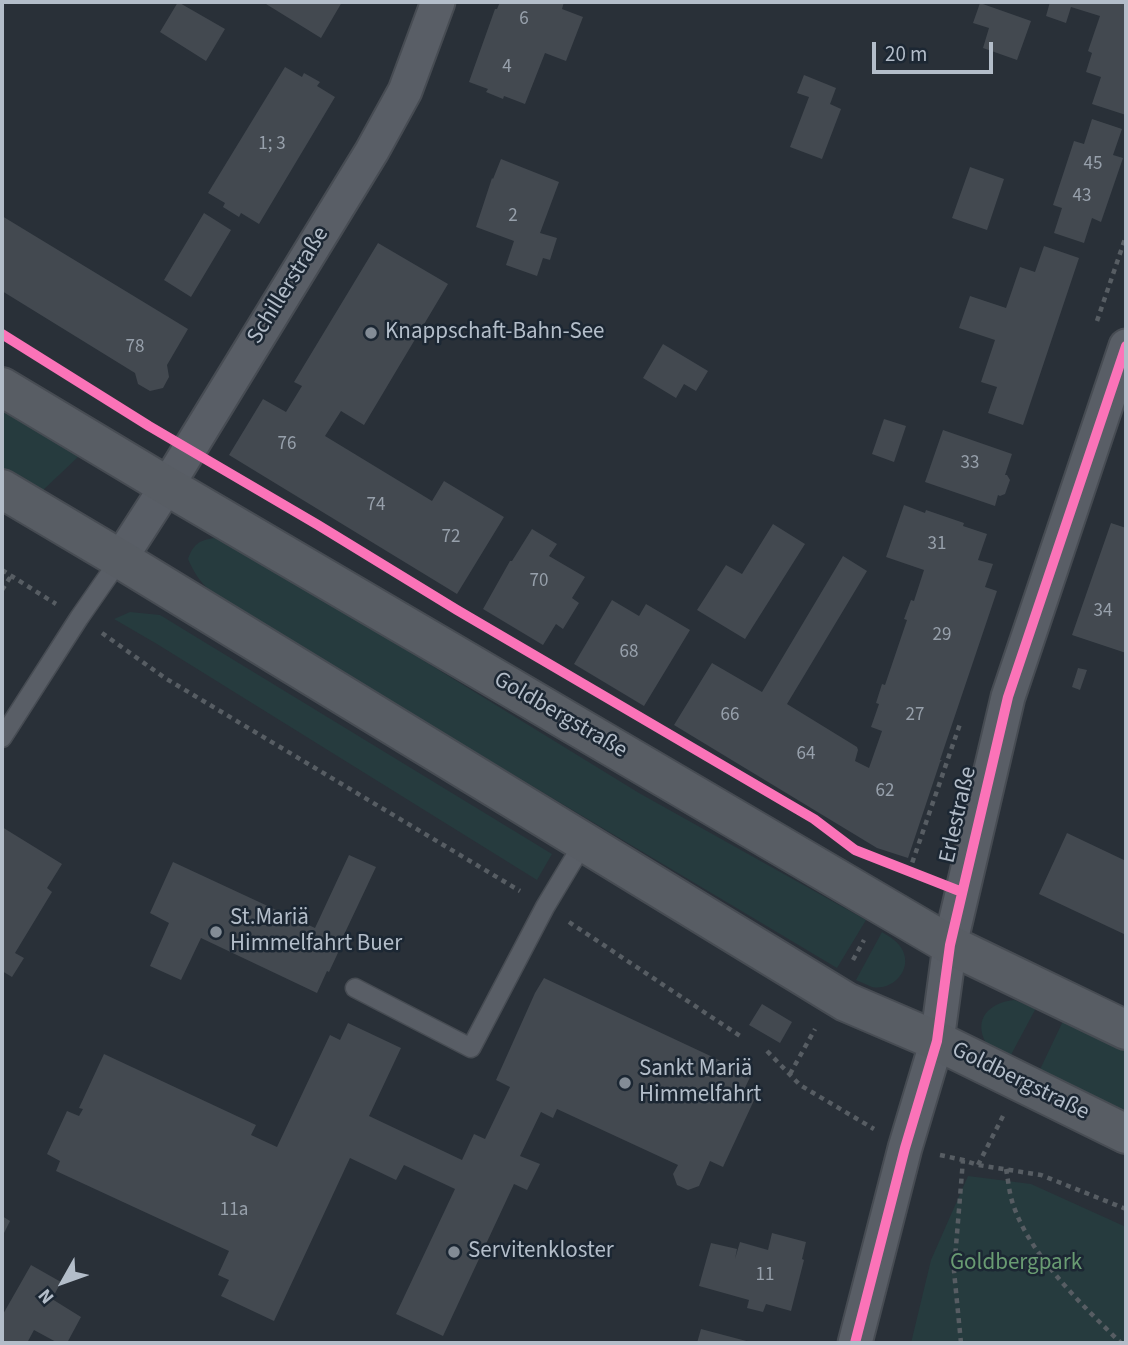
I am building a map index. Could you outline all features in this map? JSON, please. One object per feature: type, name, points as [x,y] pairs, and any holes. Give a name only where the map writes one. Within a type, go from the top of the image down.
[{"type":"street","name":"Schillerstraße","points":[[120,559],[372,151],[405,91],[438,2]]},
{"type":"street","name":"Erlestraße","points":[[855,1343],[905,1148],[937,1041],[950,945],[1007,697],[1126,346]]},
{"type":"street","name":"Goldbergstraße","points":[[2,387],[950,945],[1126,1030]]},
{"type":"street","name":"Goldbergstraße","points":[[2,489],[846,1002],[937,1041],[1126,1133]]},
{"type":"lane","points":[[2,738],[120,559]]},
{"type":"lane","points":[[355,988],[471,1048],[545,907],[584,842]]},
{"type":"path","points":[[2,570],[79,618],[165,678],[410,823],[545,907],[740,1036]]},
{"type":"path","points":[[2,590],[11,576]]},
{"type":"path","points":[[961,1343],[954,1271],[963,1160]]},
{"type":"path","points":[[1006,1169],[1012,1201],[1027,1235],[1083,1306],[1121,1343]]},
{"type":"green space","points":[[2,409],[79,456],[40,493],[2,469]]},
{"type":"green space","points":[[214,538],[307,589],[639,793],[866,920],[837,968],[224,602],[203,583],[188,559],[197,544]]},
{"type":"green space","points":[[130,612],[160,615],[552,854],[537,880],[114,619]]},
{"type":"green space","points":[[882,932],[901,948],[905,966],[893,983],[872,987],[856,980]]},
{"type":"green space","points":[[1014,1000],[1036,1008],[1005,1066],[986,1043],[982,1023],[993,1007]]},
{"type":"green space","points":[[1064,1019],[1126,1049],[1126,1123],[1035,1080]]},
{"type":"green space","name":"Goldbergpark","points":[[968,1176],[1031,1184],[1126,1227],[1126,1343],[911,1343],[931,1260]]},
{"type":"building","points":[[178,2],[225,29],[206,61],[160,32]]},
{"type":"building","points":[[342,2],[321,38],[266,4]]},
{"type":"building","points":[[500,2],[564,2],[562,9],[583,17],[566,61],[545,53],[525,104],[504,96],[503,99],[486,92],[488,89],[469,82],[495,9]]},
{"type":"building","points":[[1050,2],[1126,2],[1126,115],[1092,104],[1101,77],[1086,72],[1092,53],[1088,51],[1100,16],[1071,7],[1066,23],[1046,16]]},
{"type":"building","points":[[980,3],[1031,21],[1017,60],[983,48],[989,28],[973,23]]},
{"type":"building","points":[[285,67],[302,77],[304,73],[320,82],[317,86],[335,97],[259,224],[241,213],[239,217],[223,207],[225,203],[208,193]]},
{"type":"building","points":[[804,75],[836,88],[830,104],[841,109],[822,159],[790,147],[809,97],[797,93]]},
{"type":"building","points":[[1092,119],[1122,129],[1113,155],[1123,158],[1101,222],[1092,218],[1084,243],[1054,233],[1062,208],[1053,205],[1074,141],[1084,144]]},
{"type":"building","points":[[501,159],[559,182],[540,233],[557,238],[550,260],[543,258],[537,276],[506,265],[514,241],[476,227]]},
{"type":"building","points":[[970,167],[1004,179],[987,230],[952,218]]},
{"type":"building","points":[[204,213],[231,230],[191,297],[164,280]]},
{"type":"building","points":[[2,216],[188,329],[167,365],[169,377],[163,388],[150,391],[138,384],[135,373],[2,291]]},
{"type":"building","points":[[378,243],[448,284],[364,425],[341,411],[325,436],[432,501],[444,481],[504,517],[457,594],[229,455],[263,399],[286,412],[302,386],[294,382]]},
{"type":"building","points":[[1044,246],[1079,258],[1023,425],[988,413],[997,387],[981,382],[995,340],[959,328],[970,296],[1006,308],[1020,267],[1035,272]]},
{"type":"building","points":[[663,344],[708,371],[696,391],[684,384],[676,398],[643,378]]},
{"type":"building","points":[[884,419],[906,426],[894,462],[872,454]]},
{"type":"building","points":[[943,430],[1012,454],[1005,475],[1010,480],[1005,494],[998,495],[995,506],[925,482]]},
{"type":"building","points":[[904,505],[964,523],[963,526],[987,534],[978,560],[993,564],[985,587],[997,591],[908,858],[877,848],[674,725],[712,663],[762,692],[843,556],[867,571],[787,704],[857,747],[855,761],[869,768],[882,731],[871,727],[879,704],[876,703],[882,684],[885,685],[907,620],[904,619],[911,600],[914,601],[924,570],[886,557]]},
{"type":"building","points":[[1111,523],[1126,528],[1126,653],[1072,635]]},
{"type":"building","points":[[773,524],[805,544],[745,639],[697,610],[726,565],[742,574]]},
{"type":"building","points":[[532,529],[557,544],[549,556],[585,577],[572,598],[579,603],[563,629],[556,624],[543,645],[483,609]]},
{"type":"building","points":[[612,600],[639,616],[646,604],[690,630],[644,706],[574,664]]},
{"type":"building","points":[[1078,668],[1087,670],[1080,690],[1072,687]]},
{"type":"building","points":[[2,827],[62,864],[47,888],[52,892],[15,953],[24,958],[12,977],[2,971]]},
{"type":"building","points":[[1067,833],[1126,861],[1126,935],[1039,894]]},
{"type":"building","points":[[349,855],[376,867],[317,993],[201,938],[181,980],[150,966],[169,923],[150,913],[173,862],[315,928]]},
{"type":"building","points":[[544,978],[751,1075],[744,1090],[756,1096],[723,1167],[710,1161],[699,1186],[688,1190],[677,1185],[673,1174],[678,1165],[557,1109],[553,1118],[541,1112],[520,1156],[540,1164],[527,1190],[514,1184],[443,1336],[396,1314],[455,1189],[404,1165],[396,1180],[350,1158],[274,1321],[221,1296],[229,1280],[218,1275],[229,1251],[56,1171],[60,1161],[47,1154],[67,1111],[79,1116],[83,1109],[79,1108],[104,1054],[256,1125],[251,1135],[277,1147],[330,1035],[340,1040],[348,1023],[401,1048],[369,1116],[462,1160],[474,1134],[485,1139],[510,1087],[496,1080]]},
{"type":"building","points":[[762,1004],[792,1022],[780,1043],[749,1025]]},
{"type":"building","points":[[2,1216],[10,1221],[2,1237]]},
{"type":"building","points":[[772,1233],[806,1242],[791,1311],[766,1304],[763,1312],[747,1308],[749,1300],[699,1286],[711,1243],[737,1249],[735,1259],[740,1242],[768,1250]]},
{"type":"building","points":[[31,1265],[61,1282],[52,1299],[81,1317],[67,1343],[58,1343],[34,1330],[27,1343],[2,1343],[2,1316]]},
{"type":"building","points":[[701,1329],[750,1342],[750,1343],[697,1343]]},
{"type":"cycle path","points":[[2,334],[149,426],[457,610],[814,819],[855,850],[962,892]]},
{"type":"cycle path","points":[[855,1343],[905,1148],[937,1041],[950,945],[1008,697],[1126,346]]},
{"type":"place","name":"Knappschaft-Bahn-See","points":[[371,333]]},
{"type":"place","name":"St.Mariä Himmelfahrt Buer","points":[[216,932]]},
{"type":"place","name":"Sankt Mariä Himmelfahrt","points":[[625,1083]]},
{"type":"place","name":"Servitenkloster","points":[[454,1252]]}]
